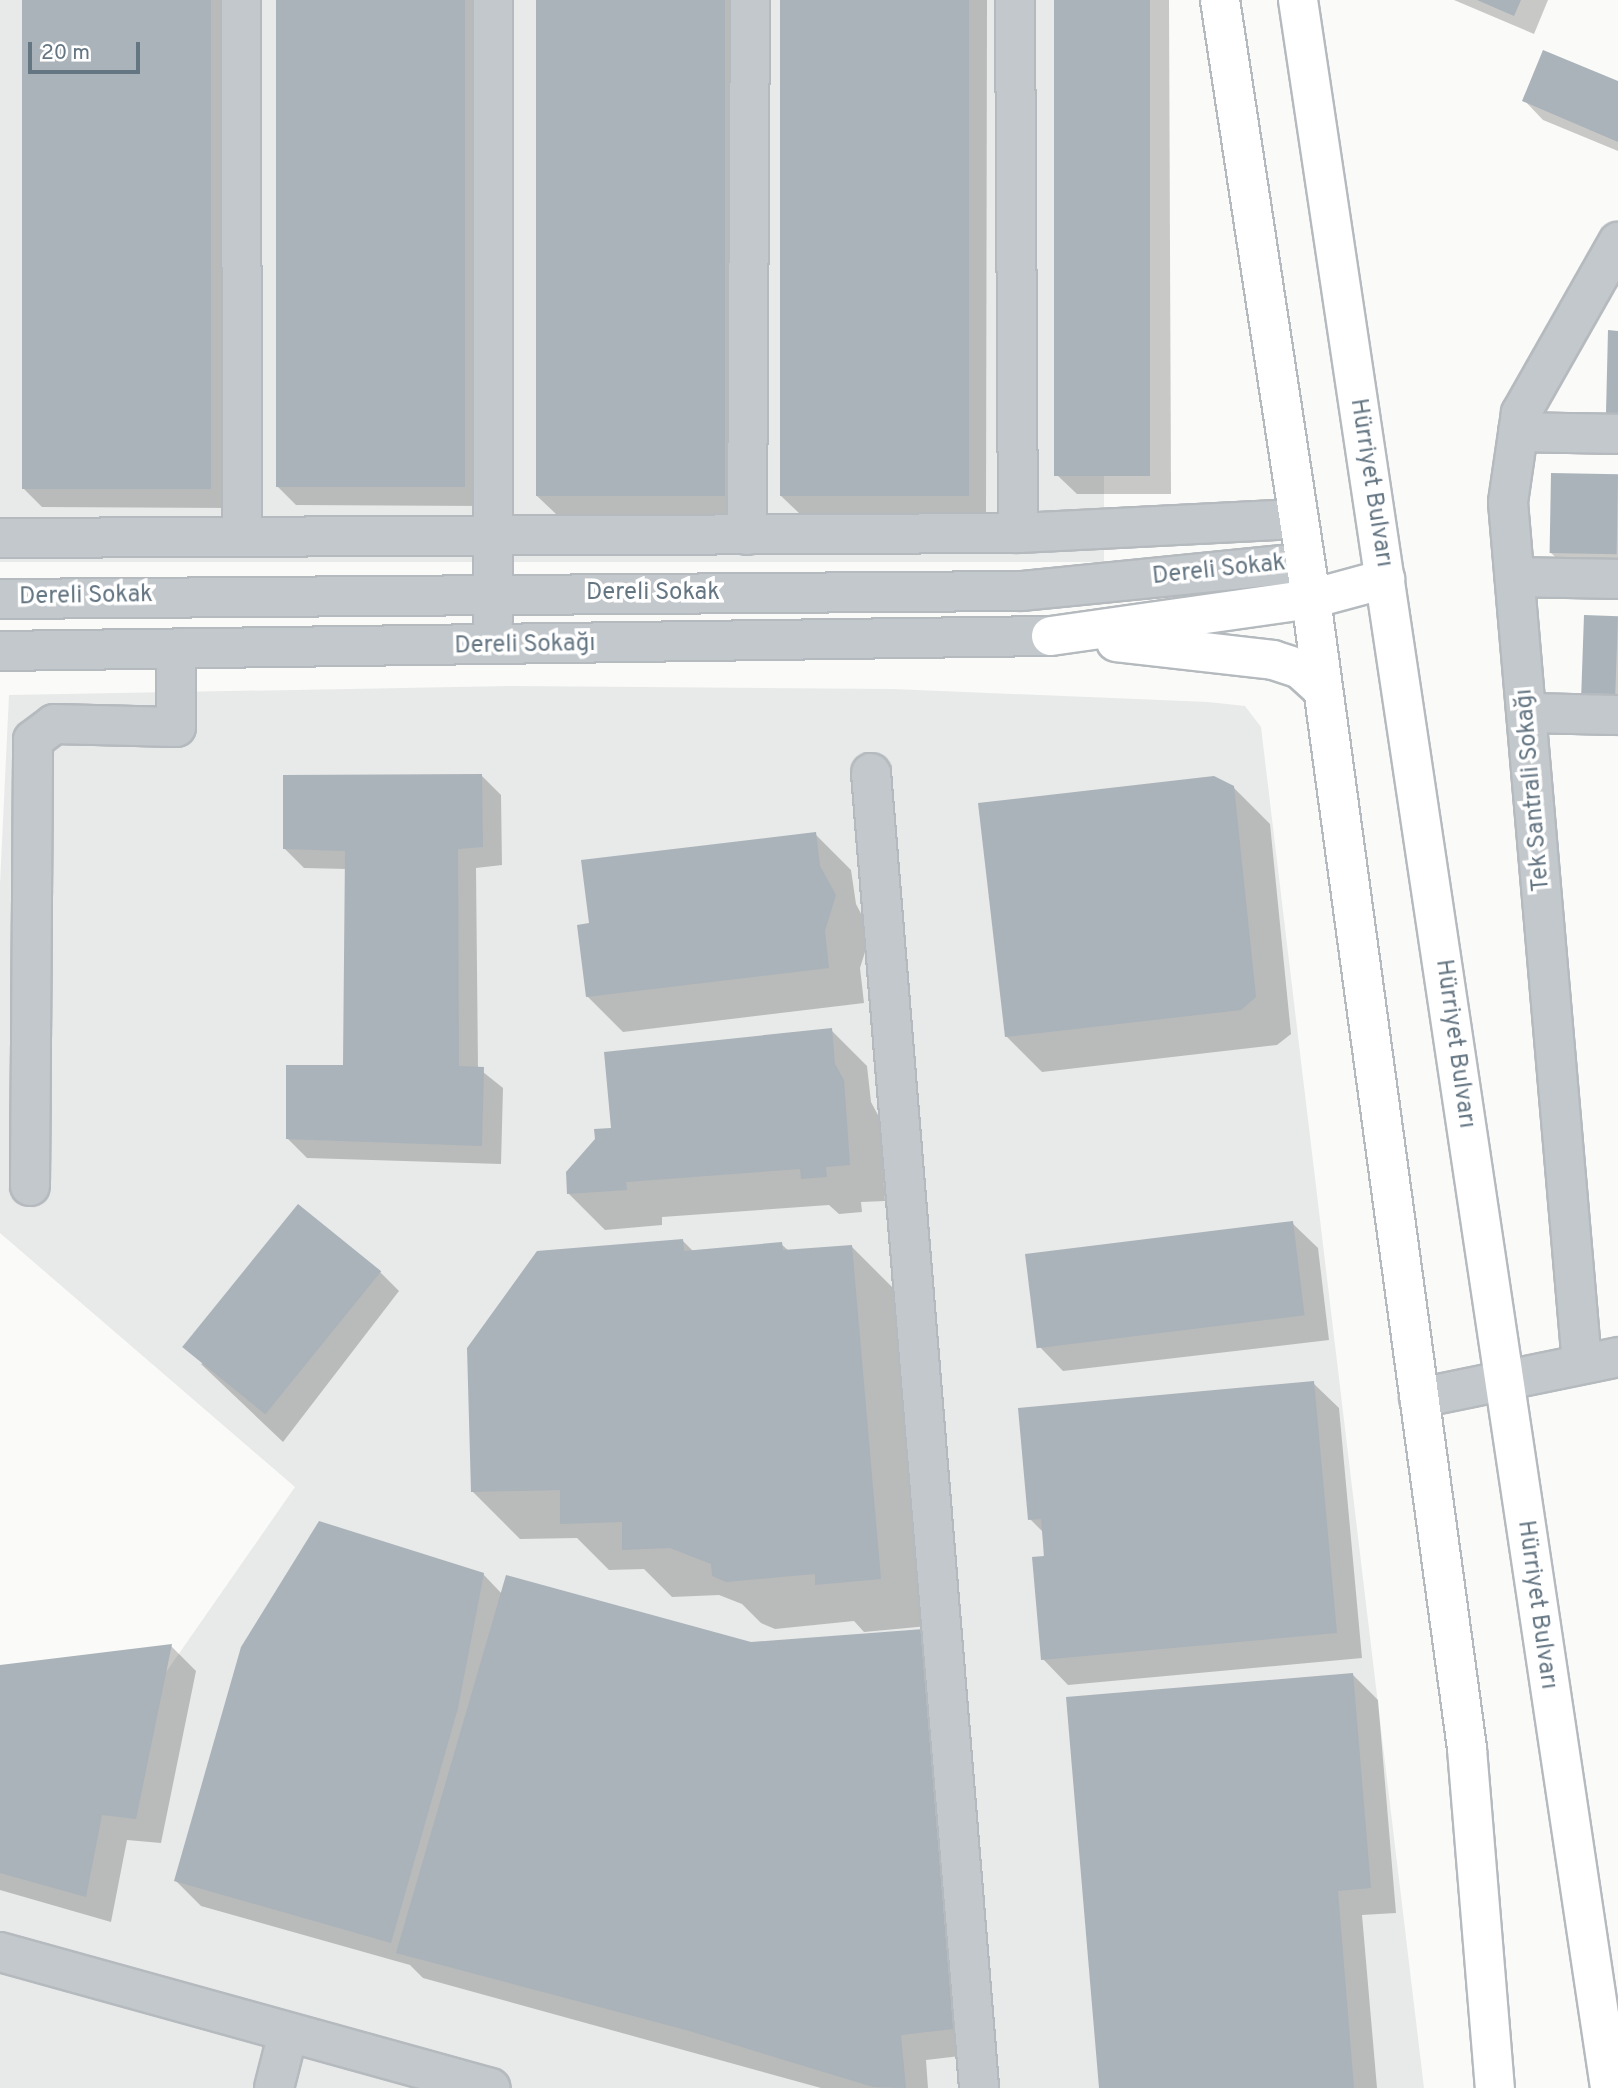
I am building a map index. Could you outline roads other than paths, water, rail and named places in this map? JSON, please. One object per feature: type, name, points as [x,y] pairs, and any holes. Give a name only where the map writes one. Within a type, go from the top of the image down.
[{"type":"main road","points":[[1220,0],[1308,581],[1467,1749],[1495,2088]]},
{"type":"main road","name":"Hürriyet Bulvarı","points":[[1298,0],[1610,2088]]},
{"type":"main road","points":[[1051,636],[1308,581],[1385,579]]},
{"type":"main road","points":[[1051,636],[1260,657],[1300,669],[1322,689]]},
{"type":"street","points":[[242,0],[242,537]]},
{"type":"street","points":[[493,0],[490,536],[494,646]]},
{"type":"street","points":[[747,535],[750,0]]},
{"type":"street","points":[[1015,0],[1018,533]]},
{"type":"street","name":"Tek Santrali Sokağı","points":[[1600,1360],[1527,713],[1508,502],[1518,432],[1527,402],[1604,288],[1618,242]]},
{"type":"street","points":[[1518,432],[1618,434]]},
{"type":"street","points":[[0,538],[1018,533],[1297,519]]},
{"type":"street","points":[[1514,577],[1618,579]]},
{"type":"street","name":"Dereli Sokak","points":[[0,598],[1022,591],[1308,581]]},
{"type":"street","name":"Dereli Sokağı","points":[[0,652],[1051,636]]},
{"type":"street","points":[[30,1186],[33,740],[54,724],[176,727],[176,650]]},
{"type":"street","points":[[1527,713],[1618,715]]},
{"type":"street","points":[[871,773],[979,2088]]},
{"type":"street","points":[[1419,1398],[1600,1360]]},
{"type":"street","points":[[0,1952],[491,2088]]},
{"type":"street","points":[[274,2088],[289,2033]]}]
